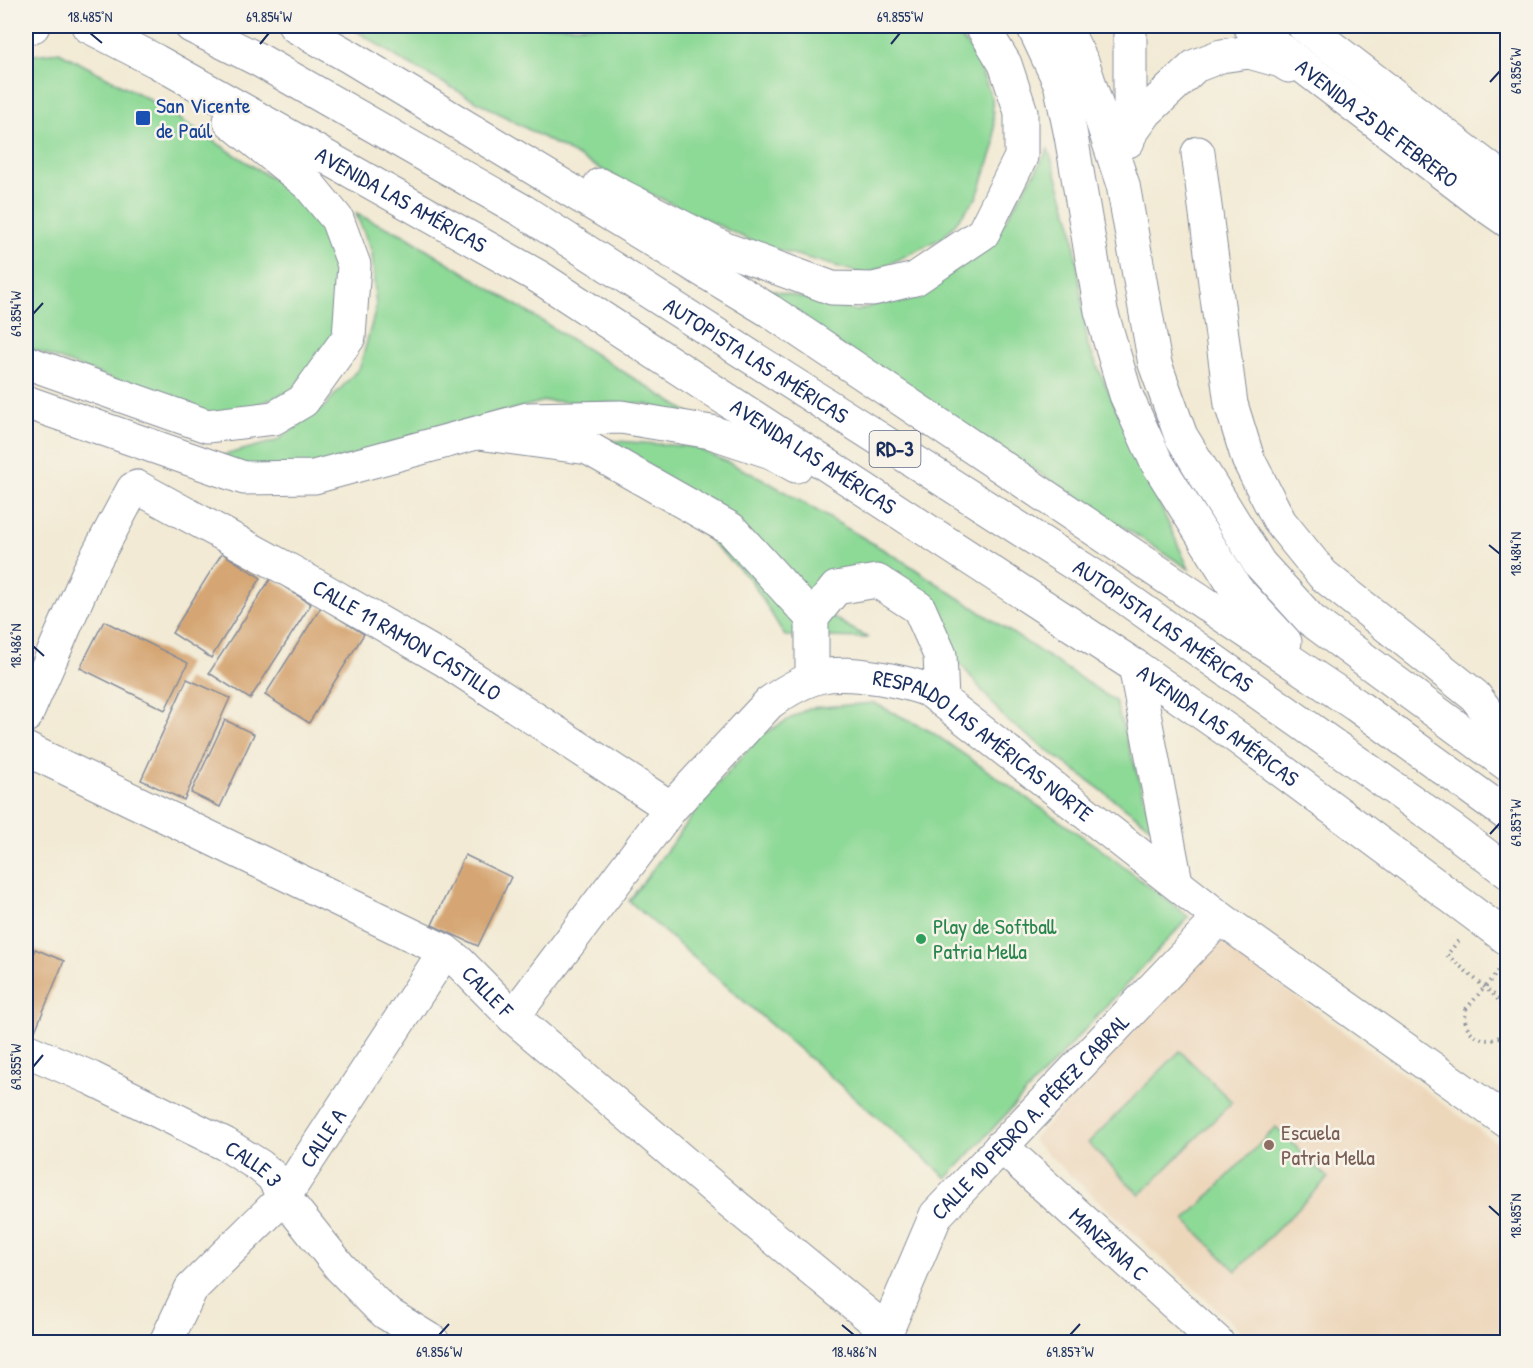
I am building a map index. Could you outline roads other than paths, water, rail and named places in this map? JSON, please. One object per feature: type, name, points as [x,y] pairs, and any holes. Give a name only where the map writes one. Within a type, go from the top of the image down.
[{"type":"main road","points":[[26,28],[33,26]]},
{"type":"main road","name":"AVENIDA LAS AMÉRICAS","points":[[88,26],[156,61],[539,278],[1135,666],[1238,738],[1508,939]]},
{"type":"main road","name":"AUTOPISTA LAS AMÉRICAS","points":[[191,26],[259,60],[523,211],[1103,582],[1508,872]]},
{"type":"main road","name":"AUTOPISTA LAS AMÉRICAS","points":[[295,26],[770,311],[1356,705],[1508,815]]},
{"type":"main road","points":[[350,57],[725,249],[832,288],[873,289],[915,279],[983,233],[1021,157],[1021,112],[1005,64],[982,26]]},
{"type":"main road","points":[[1033,26],[1060,83],[1101,311],[1126,395],[1156,461],[1236,588],[1282,640],[1356,705]]},
{"type":"main road","points":[[1064,26],[1083,64],[1123,185],[1155,364],[1181,436],[1259,563],[1311,620],[1508,765]]},
{"type":"main road","points":[[1123,185],[1130,104],[1130,26]]},
{"type":"main road","name":"AVENIDA 25 DE FEBRERO","points":[[1250,26],[1508,221]]},
{"type":"main road","name":"AVENIDA 25 DE FEBRERO","points":[[1304,26],[1508,183]]},
{"type":"main road","points":[[1128,137],[1146,112],[1195,66],[1221,56],[1250,52],[1281,61],[1370,117]]},
{"type":"main road","points":[[26,362],[207,426],[274,418],[303,400],[349,337],[354,265],[337,219],[309,185],[156,61]]},
{"type":"main road","points":[[1198,153],[1231,404],[1248,459],[1280,522],[1323,575],[1475,696],[1508,739]]},
{"type":"main road","points":[[26,402],[244,478],[314,477],[528,420],[621,417],[711,432],[771,452],[1014,588]]},
{"type":"main road","points":[[479,433],[588,448],[731,529],[812,618]]},
{"type":"main road","name":"CALLE 11 RAMON CASTILLO","points":[[26,716],[89,571],[137,487],[294,573],[445,660],[671,808]]},
{"type":"main road","points":[[812,678],[812,618],[836,588],[877,581],[919,608],[940,655],[942,699]]},
{"type":"main road","points":[[1135,666],[1176,882]]},
{"type":"main road","name":"RESPALDO LAS AMÉRICAS NORTE","points":[[513,1017],[671,808],[769,703],[812,678],[843,674],[914,684],[930,690],[1220,918],[1508,1122]]},
{"type":"main road","name":"CALLE F","points":[[26,749],[445,951],[458,961],[513,1017],[718,1191],[884,1337]]},
{"type":"main road","name":"CALLE 10 PEDRO A. PÉREZ CABRAL","points":[[884,1337],[936,1215],[1220,918]]},
{"type":"main road","name":"CALLE A","points":[[166,1342],[191,1289],[284,1197],[445,951]]},
{"type":"main road","name":"CALLE 3","points":[[26,1050],[91,1078],[225,1144],[268,1172],[284,1197],[340,1267],[386,1313],[433,1342]]},
{"type":"main road","name":"MANZANA C","points":[[1001,1146],[1217,1342]]},
{"type":"place","name":"San Vicente de Paúl","points":[[143,118]]},
{"type":"place","name":"Play de Softball Patria Mella","points":[[921,939]]},
{"type":"place","name":"Escuela Patria Mella","points":[[1269,1145]]}]
